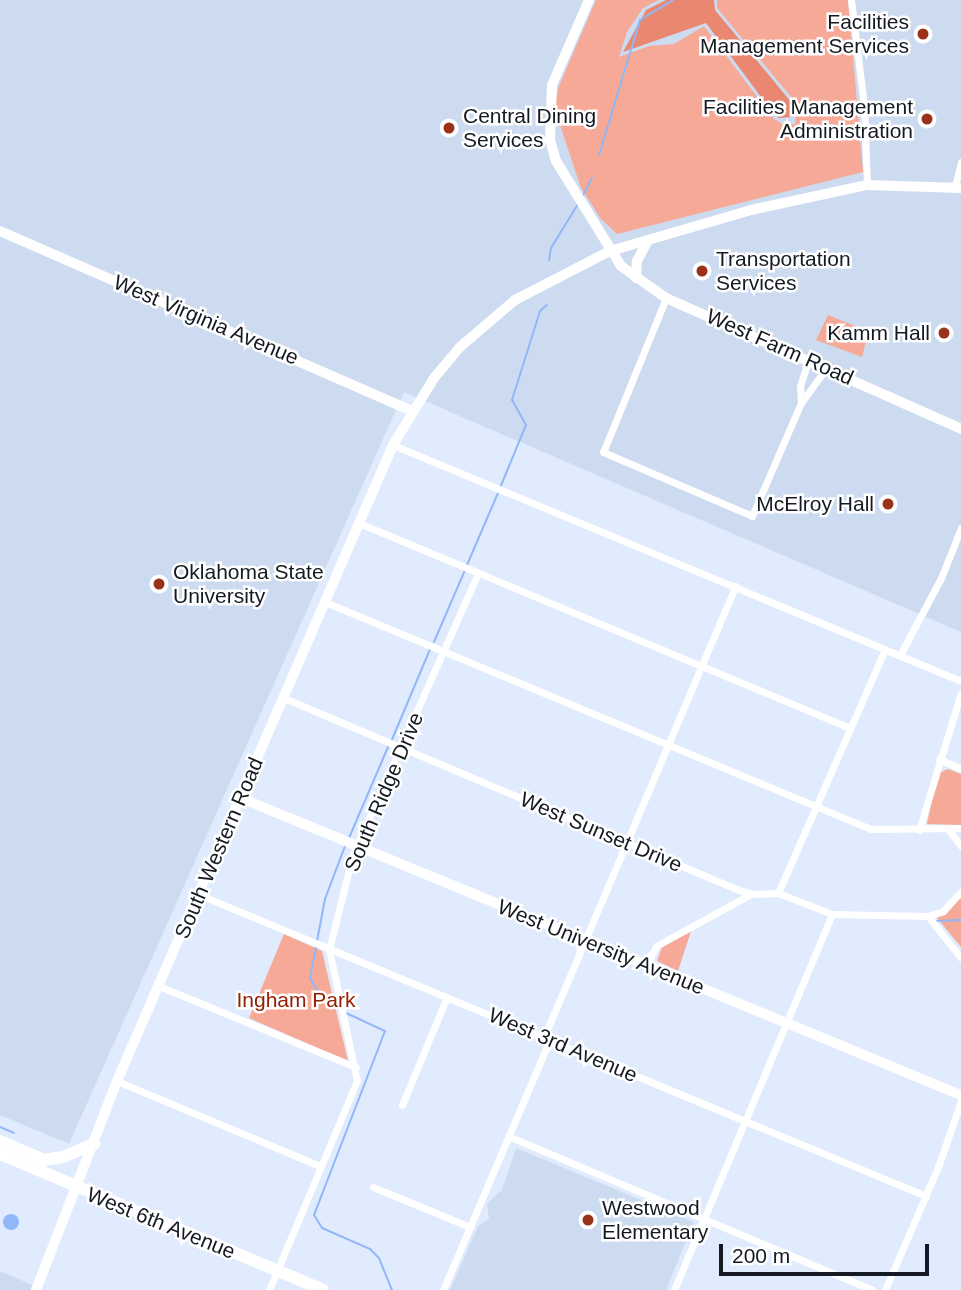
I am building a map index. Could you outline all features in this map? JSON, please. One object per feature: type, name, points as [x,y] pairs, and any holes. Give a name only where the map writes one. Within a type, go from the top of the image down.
[{"type":"highway","points":[[0,1141],[44,1160],[63,1157],[94,1144]]},
{"type":"highway","name":"West 6th Avenue","points":[[0,1154],[323,1290]]},
{"type":"main road","name":"West Farm Road","points":[[589,0],[552,85],[548,109],[556,161],[610,251],[636,278],[666,298],[809,359],[961,429]]},
{"type":"main road","name":"South Western Road","points":[[36,1290],[117,1081],[393,445],[412,411],[460,347],[515,300],[610,251],[751,210],[867,185],[958,187]]},
{"type":"main road","name":"West Virginia Avenue","points":[[0,231],[412,411]]},
{"type":"main road","points":[[636,278],[636,261],[647,242]]},
{"type":"main road","name":"West University Avenue","points":[[242,798],[961,1095]]},
{"type":"street","points":[[852,0],[864,106],[867,185]]},
{"type":"street","points":[[958,187],[961,162]]},
{"type":"street","points":[[666,298],[603,452],[752,516],[801,403],[827,367]]},
{"type":"street","points":[[801,403],[800,386],[809,359]]},
{"type":"street","points":[[393,445],[961,681]]},
{"type":"street","points":[[359,523],[461,568],[850,728]]},
{"type":"street","points":[[900,655],[941,578],[961,528]]},
{"type":"street","name":"South Ridge Drive","points":[[269,1290],[320,1166],[348,1110],[357,1081],[356,1067],[339,1006],[329,948],[350,843],[402,748],[473,573]]},
{"type":"street","points":[[443,1290],[508,1136],[625,841],[735,586]]},
{"type":"street","points":[[326,602],[871,829],[961,828]]},
{"type":"street","points":[[778,893],[885,649]]},
{"type":"street","points":[[919,830],[961,693]]},
{"type":"street","name":"West Sunset Drive","points":[[284,698],[751,894],[778,893],[832,914],[928,916]]},
{"type":"street","points":[[939,759],[961,769]]},
{"type":"street","points":[[947,828],[961,846]]},
{"type":"street","points":[[961,892],[943,911],[928,916],[961,958]]},
{"type":"street","points":[[646,966],[656,946],[665,939],[751,894]]},
{"type":"street","name":"West 3rd Avenue","points":[[200,895],[926,1196]]},
{"type":"street","points":[[674,1290],[789,1024],[832,914]]},
{"type":"street","points":[[159,986],[356,1067]]},
{"type":"street","points":[[402,1105],[447,997]]},
{"type":"street","points":[[117,1081],[320,1166]]},
{"type":"street","points":[[885,1290],[926,1196],[961,1101]]},
{"type":"street","points":[[508,1136],[873,1290]]},
{"type":"street","points":[[373,1187],[470,1227]]},
{"type":"shaded area","name":"Oklahoma State University","points":[[0,0],[961,0],[961,632],[404,392],[69,1144],[0,1115]]},
{"type":"shaded area","points":[[666,0],[714,0],[715,10],[796,108],[792,117],[779,118],[773,113],[706,23],[623,52],[646,10]]},
{"type":"shaded area","name":"Westwood Elementary","points":[[516,1148],[694,1222],[666,1290],[450,1290],[478,1226],[489,1219],[487,1203],[502,1190]]},
{"type":"shaded area","points":[[0,1271],[32,1285],[31,1290],[0,1290]]},
{"type":"green space","points":[[596,0],[659,0],[643,8],[627,32],[619,57],[649,46],[674,44],[704,26],[773,118],[785,126],[795,124],[797,104],[717,8],[717,0],[848,0],[863,172],[617,234],[601,219],[581,188],[554,107],[559,86]]},
{"type":"green space","points":[[828,315],[860,328],[857,337],[866,341],[862,357],[816,340]]},
{"type":"green space","points":[[948,769],[961,774],[961,825],[927,824],[937,774]]},
{"type":"green space","points":[[961,894],[961,947],[937,918]]},
{"type":"green space","points":[[691,931],[678,971],[657,961],[662,947]]},
{"type":"green space","name":"Ingham Park","points":[[284,934],[322,951],[348,1061],[249,1018]]},
{"type":"water","points":[[8,1214],[14,1214],[19,1222],[17,1228],[8,1230],[3,1225],[3,1219]]},
{"type":"waterway","points":[[599,155],[640,20],[673,0]]},
{"type":"waterway","points":[[583,195],[592,178]]},
{"type":"waterway","points":[[549,260],[551,248],[578,204]]},
{"type":"waterway","points":[[500,488],[526,425],[512,400],[540,311],[547,305]]},
{"type":"waterway","points":[[467,565],[498,493]]},
{"type":"waterway","points":[[434,642],[465,570]]},
{"type":"waterway","points":[[391,742],[431,647]]},
{"type":"waterway","points":[[349,838],[388,747]]},
{"type":"waterway","points":[[317,941],[325,899],[345,846]]},
{"type":"waterway","points":[[934,921],[961,920]]},
{"type":"waterway","points":[[316,947],[310,979],[326,1003],[338,1009]]},
{"type":"waterway","points":[[346,1013],[385,1031],[314,1215],[322,1228],[370,1249],[379,1258],[392,1290]]},
{"type":"waterway","points":[[0,1127],[14,1133]]},
{"type":"place","name":"Facilities Management Services","points":[[923,34]]},
{"type":"place","name":"Facilities Management Administration","points":[[927,119]]},
{"type":"place","name":"Central Dining Services","points":[[449,128]]},
{"type":"place","name":"Transportation Services","points":[[702,271]]},
{"type":"place","name":"Kamm Hall","points":[[944,333]]},
{"type":"place","name":"McElroy Hall","points":[[888,504]]},
{"type":"place","name":"Oklahoma State University","points":[[159,584]]},
{"type":"place","name":"Westwood Elementary","points":[[588,1220]]}]
